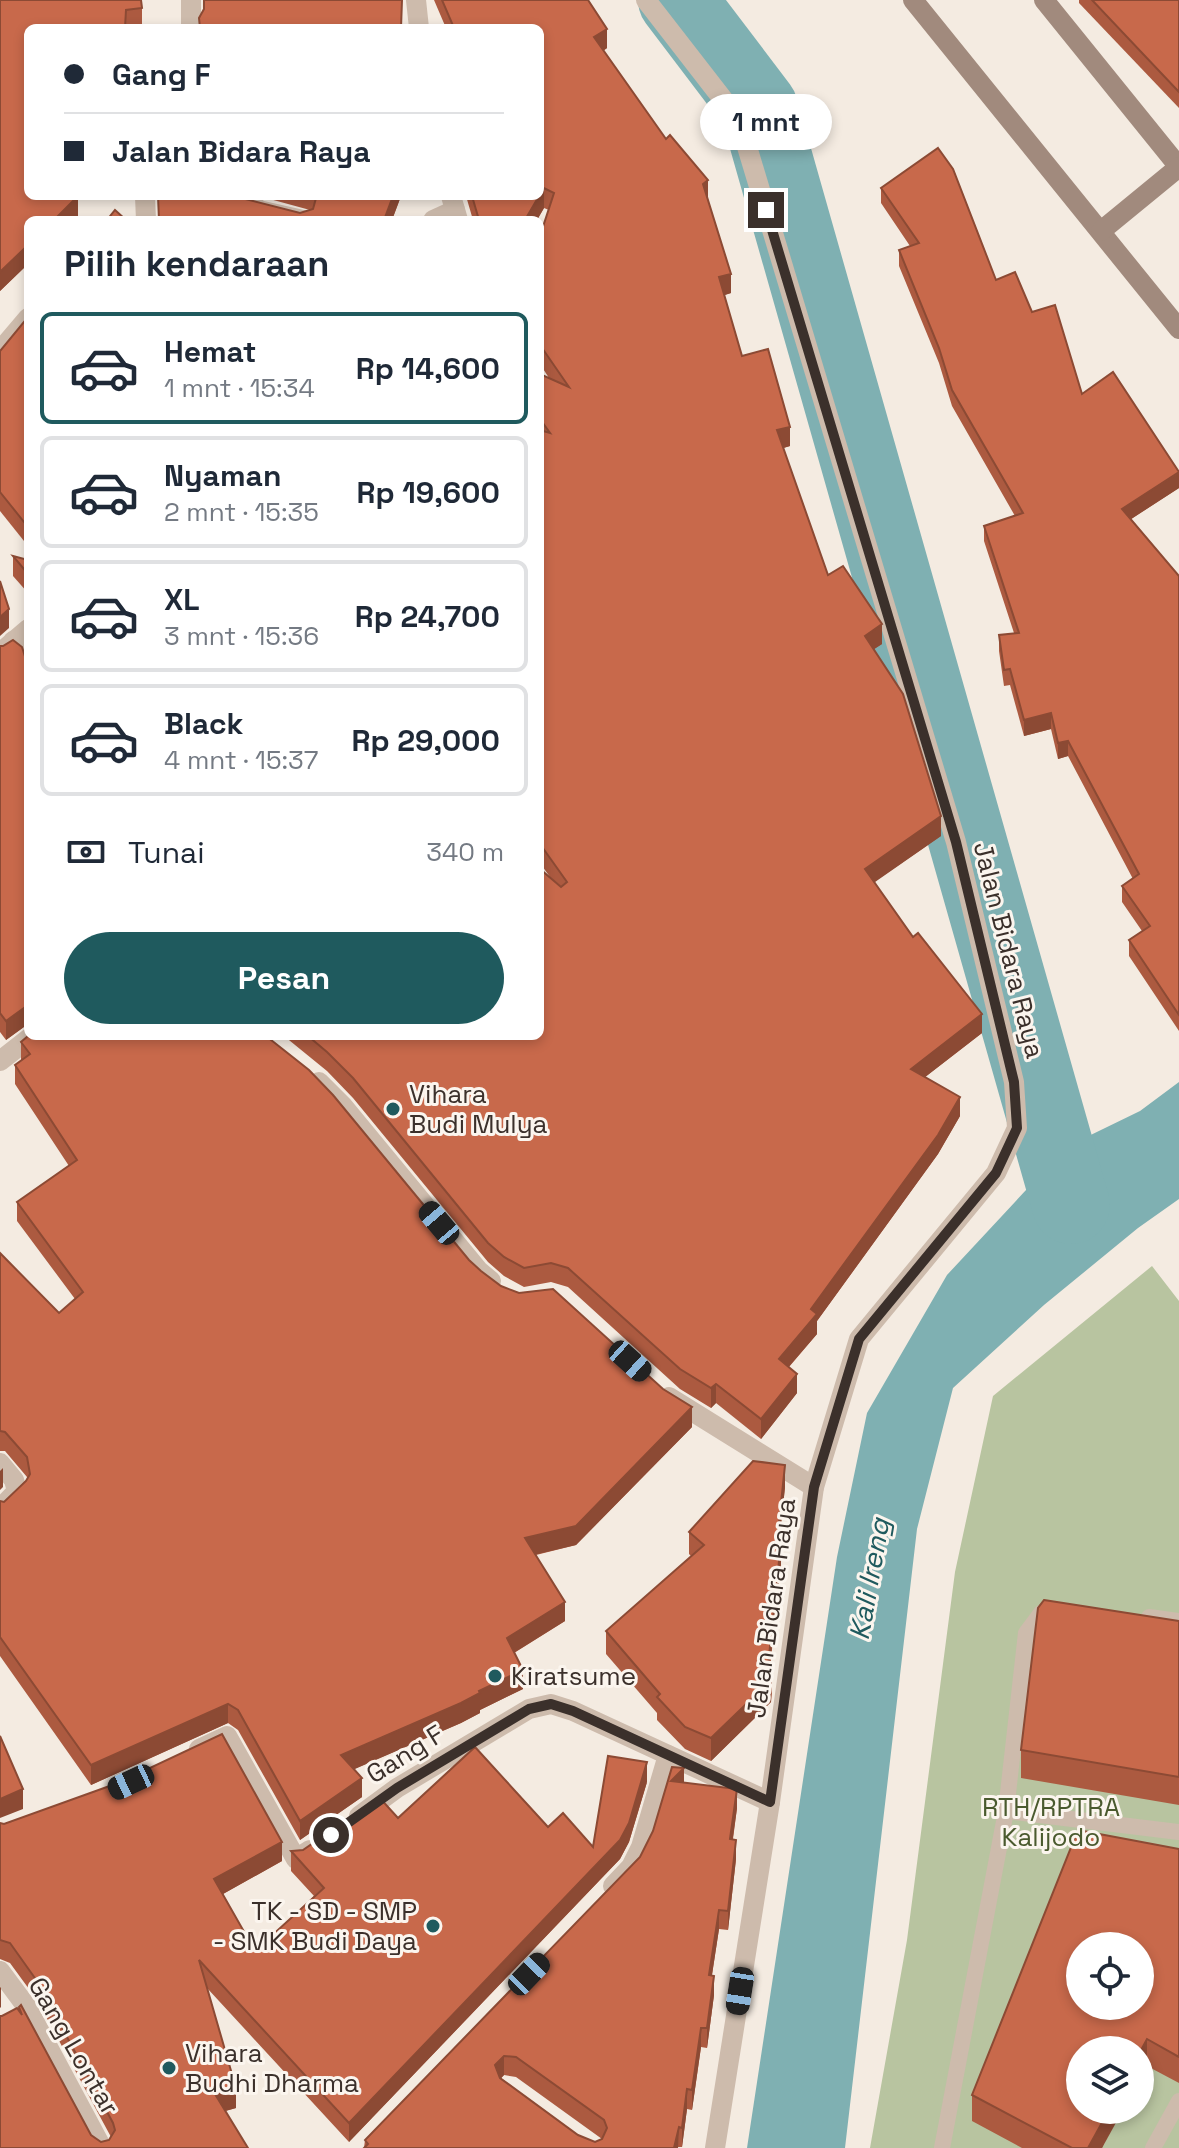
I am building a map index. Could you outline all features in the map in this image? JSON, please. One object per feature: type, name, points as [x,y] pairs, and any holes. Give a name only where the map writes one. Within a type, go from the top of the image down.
[{"type":"main road","points":[[913,0],[1179,329]]},
{"type":"main road","points":[[1044,0],[1179,167],[1101,231]]},
{"type":"street","points":[[191,0],[191,24]]},
{"type":"street","points":[[416,0],[419,24]]},
{"type":"street","name":"Jalan Bidara Raya","points":[[646,0],[739,120],[956,842],[1014,1082],[1017,1128],[996,1173],[859,1339],[814,1487],[770,1802],[715,2148]]},
{"type":"street","points":[[253,200],[254,209],[285,216]]},
{"type":"street","points":[[0,351],[24,323]]},
{"type":"street","points":[[0,1061],[27,1040]]},
{"type":"street","points":[[308,1072],[343,1106],[479,1271],[511,1297]]},
{"type":"street","points":[[649,1378],[672,1399],[814,1487]]},
{"type":"street","points":[[0,1463],[14,1480],[17,1491],[0,1509]]},
{"type":"street","name":"Gang F","points":[[347,1824],[397,1788],[529,1709],[551,1704],[573,1711],[770,1802]]},
{"type":"street","points":[[182,1758],[227,1736],[296,1859],[322,1842]]},
{"type":"street","points":[[603,1897],[631,1867],[641,1847],[668,1755]]},
{"type":"street","name":"Gang Lontar","points":[[0,1971],[18,2011],[102,2148]]},
{"type":"lane","points":[[942,2148],[1006,1811],[1026,1633],[1041,1613],[1075,1608]]},
{"type":"lane","points":[[1133,1615],[1179,1621]]},
{"type":"lane","points":[[1006,1811],[1179,1832]]},
{"type":"lane","points":[[1153,2148],[1179,2101]]},
{"type":"green space","name":"RTH/RPTRA Kalijodo","points":[[1152,1266],[1179,1301],[1179,2148],[870,2148],[907,1940],[955,1572],[993,1396]]},
{"type":"water","name":"Kali Ireng","points":[[1179,1082],[1179,1199],[1138,1228],[1044,1305],[953,1388],[917,1529],[845,2148],[747,2148],[837,1557],[867,1413],[947,1275],[1066,1147],[1140,1111]]},
{"type":"building","points":[[0,0],[141,0],[142,8],[126,10],[125,24],[24,24],[24,200],[74,200],[58,216],[24,216],[24,249],[0,272]]},
{"type":"building","points":[[204,0],[402,0],[401,24],[200,24]]},
{"type":"building","points":[[442,0],[588,0],[607,29],[594,37],[666,139],[670,135],[708,180],[703,184],[731,274],[719,277],[742,356],[768,349],[790,427],[777,430],[828,575],[843,566],[882,624],[865,636],[903,694],[941,816],[865,869],[913,937],[918,933],[982,1014],[911,1069],[960,1097],[938,1135],[811,1309],[817,1314],[779,1359],[797,1374],[761,1419],[716,1384],[711,1388],[680,1369],[568,1268],[551,1263],[524,1268],[504,1257],[488,1243],[353,1078],[313,1040],[544,1040],[544,872],[561,887],[567,882],[544,850],[544,431],[550,433],[544,425],[544,376],[569,387],[544,351],[544,224],[554,193],[544,188],[544,24],[452,24]]},
{"type":"building","points":[[1092,0],[1179,0],[1179,92]]},
{"type":"building","points":[[938,148],[953,169],[996,280],[1015,272],[1032,312],[1055,305],[1082,394],[1113,372],[1179,472],[1122,509],[1179,576],[1179,1015],[1129,940],[1150,926],[1122,886],[1139,874],[1068,741],[1058,743],[1051,713],[1024,720],[1010,669],[1004,670],[999,635],[1019,633],[984,526],[1023,513],[952,390],[939,348],[899,250],[919,243],[881,188]]},
{"type":"building","points":[[158,200],[249,200],[300,213],[313,209],[315,200],[392,200],[386,216],[159,216]]},
{"type":"building","points":[[473,200],[537,200],[527,216],[478,216]]},
{"type":"building","points":[[24,322],[24,522],[0,492],[0,351]]},
{"type":"building","points":[[13,556],[24,559],[24,569]]},
{"type":"building","points":[[0,581],[9,609],[0,617]]},
{"type":"building","points":[[13,640],[22,647],[24,653],[24,1008],[6,1021],[0,1013],[0,646]]},
{"type":"building","points":[[24,1039],[271,1040],[309,1070],[333,1095],[481,1271],[501,1286],[519,1293],[553,1289],[663,1389],[692,1407],[576,1526],[525,1538],[565,1602],[507,1638],[523,1670],[461,1703],[341,1755],[362,1778],[300,1821],[238,1710],[228,1704],[91,1765],[0,1637],[0,1501],[4,1502],[30,1474],[27,1457],[5,1432],[0,1431],[0,1253],[59,1313],[83,1292],[17,1202],[77,1160],[15,1065],[30,1054],[21,1042]]},
{"type":"building","points":[[753,1461],[785,1465],[777,1542],[781,1542],[768,1666],[772,1670],[771,1680],[711,1738],[685,1727],[657,1697],[660,1694],[606,1631],[704,1545],[689,1532]]},
{"type":"building","points":[[1044,1600],[1179,1621],[1179,1777],[1021,1750],[1038,1608]]},
{"type":"building","points":[[222,1734],[282,1842],[214,1879],[255,1951],[324,1888],[291,1851],[303,1850],[379,1797],[398,1818],[475,1747],[548,1827],[563,1813],[593,1847],[608,1756],[647,1762],[629,1823],[620,1840],[349,2123],[199,1960],[236,2088],[215,2094],[248,2148],[0,2148],[0,2016],[17,2008],[22,2015],[21,2005],[91,2135],[101,2142],[109,2140],[115,2130],[37,1981],[10,1943],[0,1940],[0,1823],[118,1783]]},
{"type":"building","points":[[0,1736],[23,1789],[0,1799]]},
{"type":"building","points":[[672,1767],[684,1768],[671,1781],[737,1789],[730,1839],[736,1840],[728,1911],[719,1910],[709,1975],[714,1976],[707,2028],[701,2028],[692,2090],[687,2089],[682,2128],[679,2127],[674,2148],[364,2148],[368,2144],[365,2140],[640,1857],[653,1831]],"holes":[[[504,2056],[516,2057],[604,2120],[607,2128],[602,2139],[595,2142],[578,2135],[500,2078],[495,2065]]]},
{"type":"building","points":[[1078,1830],[1179,1849],[1179,2057],[1154,2043],[1154,2036],[1066,2036],[1066,2124],[1101,2124],[1088,2148],[1072,2148],[972,2095]]},
{"type":"waterway","points":[[677,0],[759,108],[1071,1205]]},
{"type":"place","name":"Vihara Budi Mulya","points":[[393,1109]]},
{"type":"place","name":"Kiratsume","points":[[495,1676]]},
{"type":"place","name":"TK - SD - SMP - SMK Budi Daya","points":[[433,1926]]},
{"type":"place","name":"Vihara Budhi Dharma","points":[[169,2068]]},
{"type":"route","points":[[331,1835],[397,1788],[529,1709],[551,1704],[573,1711],[770,1802],[814,1487],[859,1339],[996,1173],[1017,1128],[1014,1082],[956,842],[766,210]]}]
